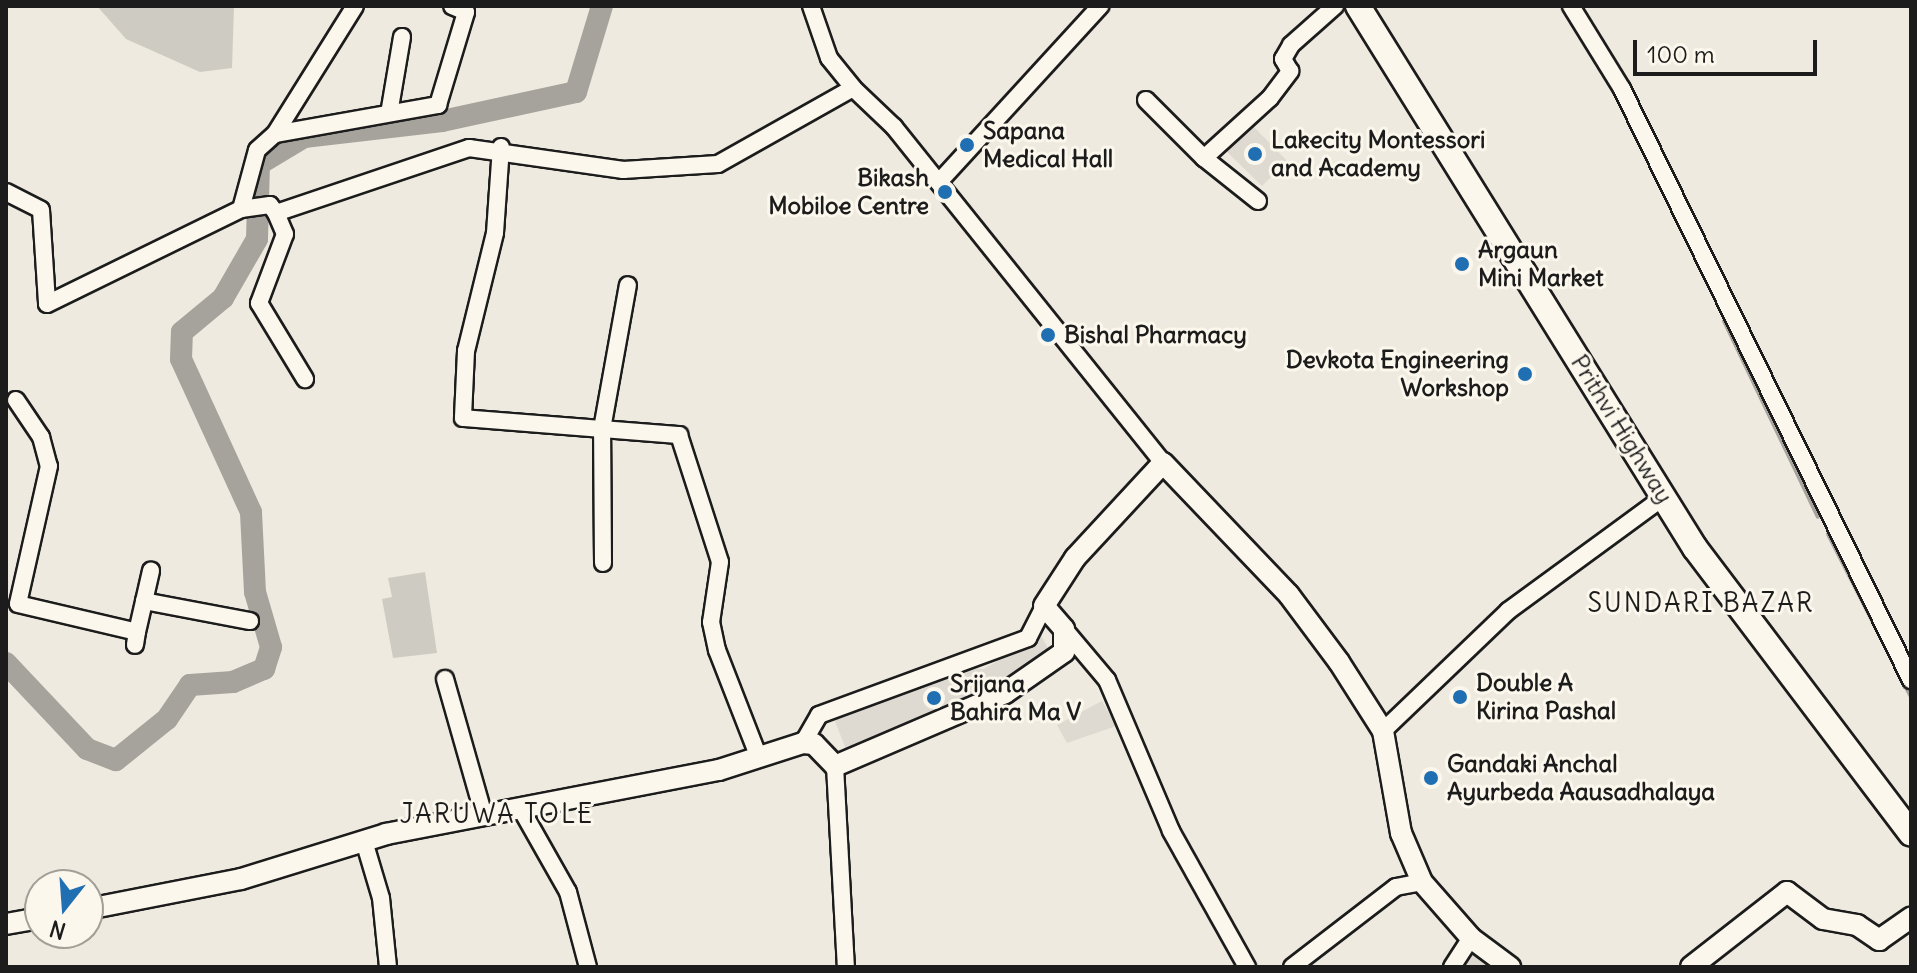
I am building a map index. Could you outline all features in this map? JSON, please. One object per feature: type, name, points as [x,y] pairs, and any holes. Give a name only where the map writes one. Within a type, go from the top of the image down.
[{"type":"highway","name":"Prithvi Highway","points":[[1358,6],[1665,496],[1788,679],[1911,834]]},
{"type":"main road","points":[[104,906],[241,879],[364,841],[521,809],[803,743],[814,744],[835,766],[1005,693],[1064,652],[1064,629],[1044,606],[1075,558],[1163,463],[1289,595],[1383,731],[1401,833],[1422,882],[1471,938],[1510,967]]},
{"type":"main road","points":[[1691,967],[1787,892],[1823,919],[1857,925],[1879,940],[1911,918]]},
{"type":"street","points":[[241,209],[257,150],[275,134],[355,6]]},
{"type":"street","points":[[275,134],[390,108],[438,105],[466,12],[452,6]]},
{"type":"street","points":[[811,6],[829,58],[939,182],[1163,463]]},
{"type":"street","points":[[939,182],[1100,6]]},
{"type":"street","points":[[1204,158],[1270,98],[1290,71],[1283,59],[1291,45],[1335,6]]},
{"type":"street","points":[[1571,6],[1622,89],[1911,680]]},
{"type":"street","points":[[390,108],[402,37]]},
{"type":"street","points":[[6,192],[41,210],[47,304],[241,209],[273,209],[469,148],[501,147],[623,170],[718,164],[853,88]]},
{"type":"street","points":[[1146,100],[1204,158],[1258,201]]},
{"type":"street","points":[[501,147],[495,233],[466,351],[463,418],[679,435],[720,562],[711,622],[717,650],[758,755]]},
{"type":"street","points":[[273,209],[285,234],[259,303],[305,379]]},
{"type":"street","points":[[603,563],[602,429],[628,285]]},
{"type":"street","points":[[16,400],[41,437],[49,466],[18,604],[136,638],[151,571]]},
{"type":"street","points":[[1383,731],[1508,611],[1665,496]]},
{"type":"street","points":[[144,601],[250,621]]},
{"type":"street","points":[[803,743],[819,715],[1028,638],[1044,606]]},
{"type":"street","points":[[1064,629],[1107,680],[1171,831],[1247,967]]},
{"type":"street","points":[[445,679],[484,816]]},
{"type":"street","points":[[835,766],[846,967]]},
{"type":"street","points":[[521,809],[568,892],[588,967]]},
{"type":"street","points":[[364,841],[381,898],[388,967]]},
{"type":"street","points":[[1292,967],[1396,887],[1422,882]]},
{"type":"street","points":[[1452,967],[1471,938]]},
{"type":"shaded area","points":[[97,6],[234,6],[232,68],[200,72],[126,39]]},
{"type":"shaded area","name":"Lakecity Montessori and Academy","points":[[1250,123],[1287,161],[1262,186],[1222,147]]},
{"type":"shaded area","points":[[425,572],[437,653],[393,658],[382,599],[392,597],[388,578]]},
{"type":"shaded area","name":"Srijana Bahira Ma V","points":[[1041,635],[1052,656],[1045,662],[850,759],[834,719],[969,668],[984,669]]},
{"type":"shaded area","points":[[1102,701],[1116,726],[1067,743],[1057,725]]},
{"type":"shaded area","points":[[1475,945],[1499,967],[1457,967]]},
{"type":"waterway","points":[[6,663],[87,749],[116,760],[167,719],[190,685],[233,682],[264,669],[271,647],[255,592],[251,512],[181,359],[182,332],[223,298],[257,239],[259,164],[304,137],[442,121],[576,92],[602,6]]},
{"type":"waterway","points":[[1724,321],[1818,517]]},
{"type":"waterway","points":[[1828,534],[1911,697]]},
{"type":"place","name":"Sapana Medical Hall","points":[[967,145]]},
{"type":"place","name":"Lakecity Montessori and Academy","points":[[1255,154]]},
{"type":"place","name":"Bikash Mobiloe Centre","points":[[945,192]]},
{"type":"place","name":"Argaun Mini Market","points":[[1462,264]]},
{"type":"place","name":"Bishal Pharmacy","points":[[1048,335]]},
{"type":"place","name":"Devkota Engineering Workshop","points":[[1525,374]]},
{"type":"place","name":"Double A Kirina Pashal","points":[[1460,697]]},
{"type":"place","name":"Srijana Bahira Ma V","points":[[934,698]]},
{"type":"place","name":"Gandaki Anchal Ayurbeda Aausadhalaya","points":[[1431,778]]},
{"type":"district","name":"SUNDARI BAZAR","points":[[1701,603]]},
{"type":"district","name":"JARUWA TOLE","points":[[497,814]]}]
